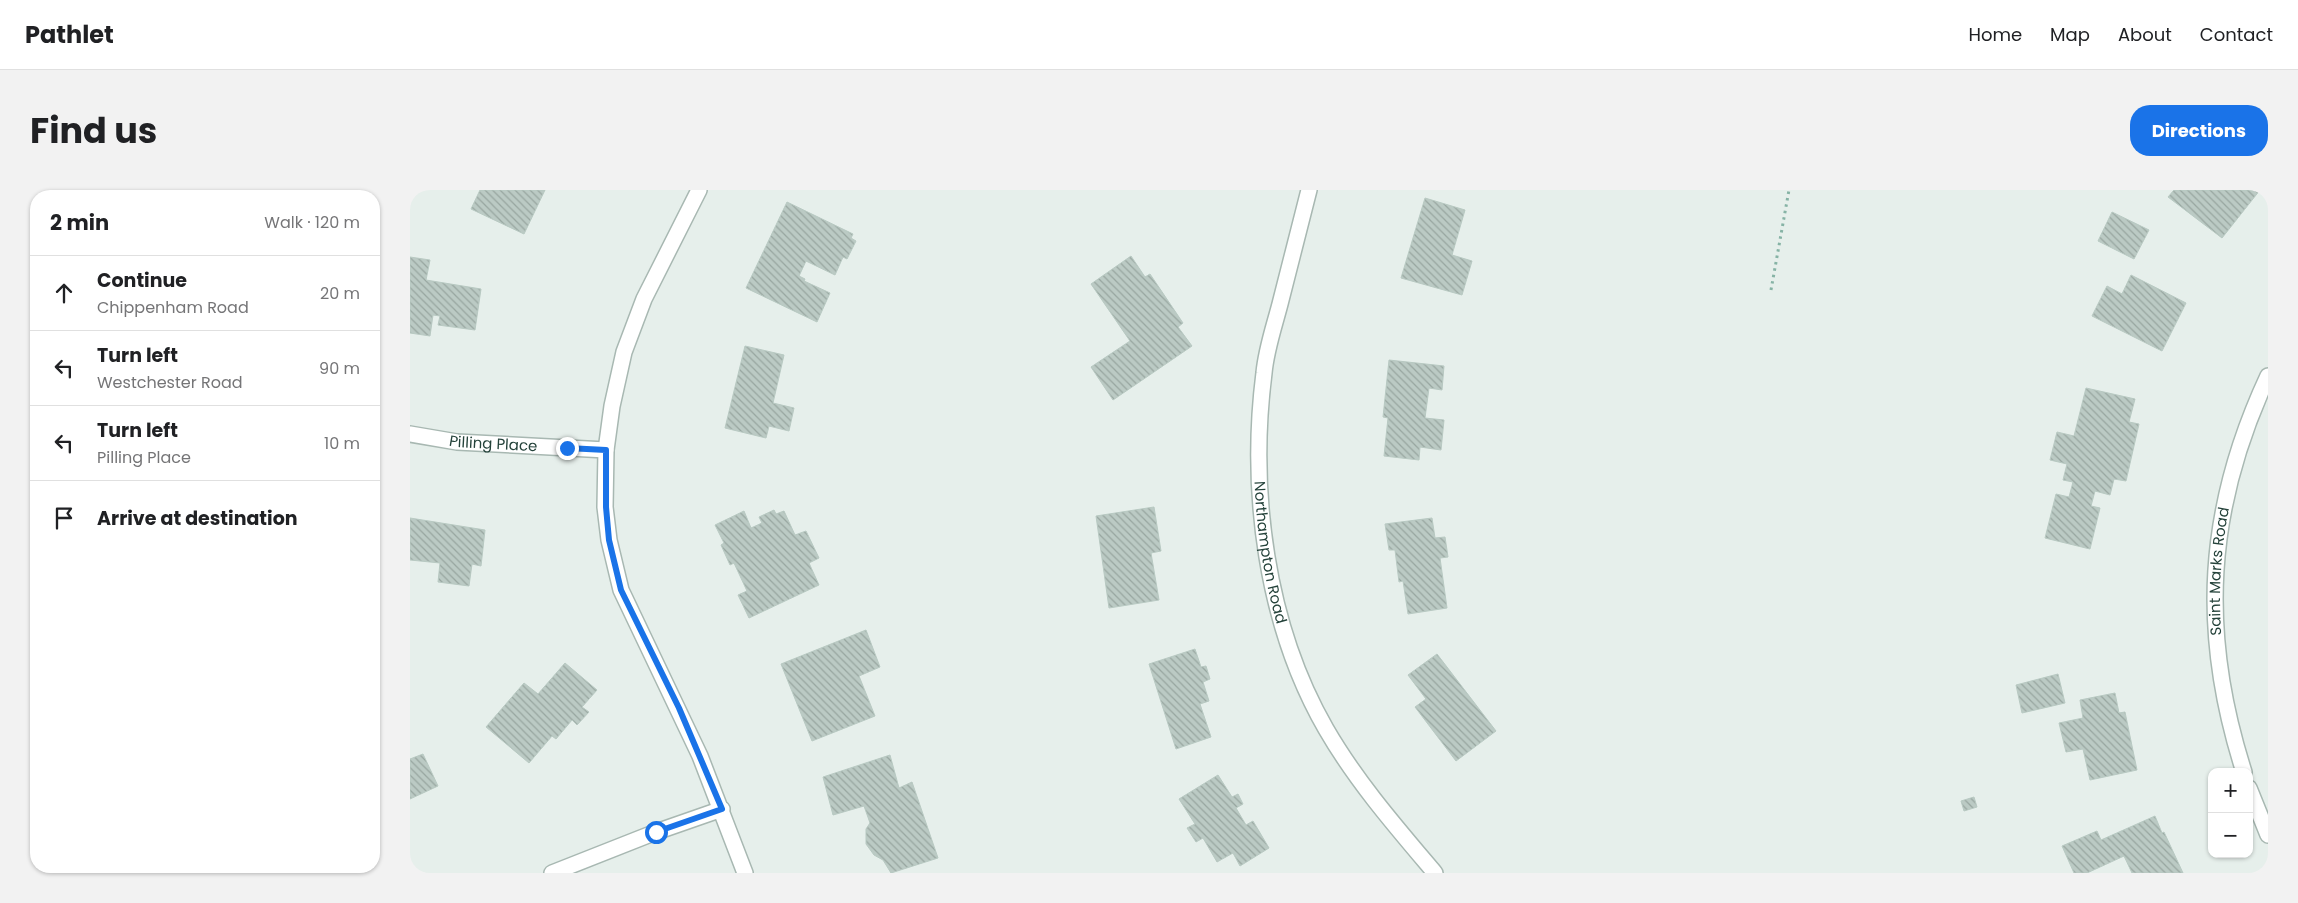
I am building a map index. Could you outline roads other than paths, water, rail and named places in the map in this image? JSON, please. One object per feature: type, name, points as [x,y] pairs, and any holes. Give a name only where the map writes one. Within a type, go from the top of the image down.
[{"type":"street","points":[[700,190],[644,299],[624,352],[612,406],[606,450],[606,507],[609,540],[621,590],[679,708],[722,809],[745,873]]},
{"type":"street","name":"Northampton Road","points":[[1309,190],[1264,373],[1258,468],[1264,536],[1281,624],[1300,678],[1326,728],[1353,771],[1391,822],[1435,873]]},
{"type":"street","name":"Saint Marks Road","points":[[2243,768],[2226,710],[2219,670],[2214,615],[2217,554],[2228,483],[2249,418],[2268,376]]},
{"type":"street","name":"Pilling Place","points":[[410,434],[457,442],[606,450]]},
{"type":"street","points":[[2253,798],[2268,835]]},
{"type":"street","points":[[552,873],[638,838],[722,809]]}]
